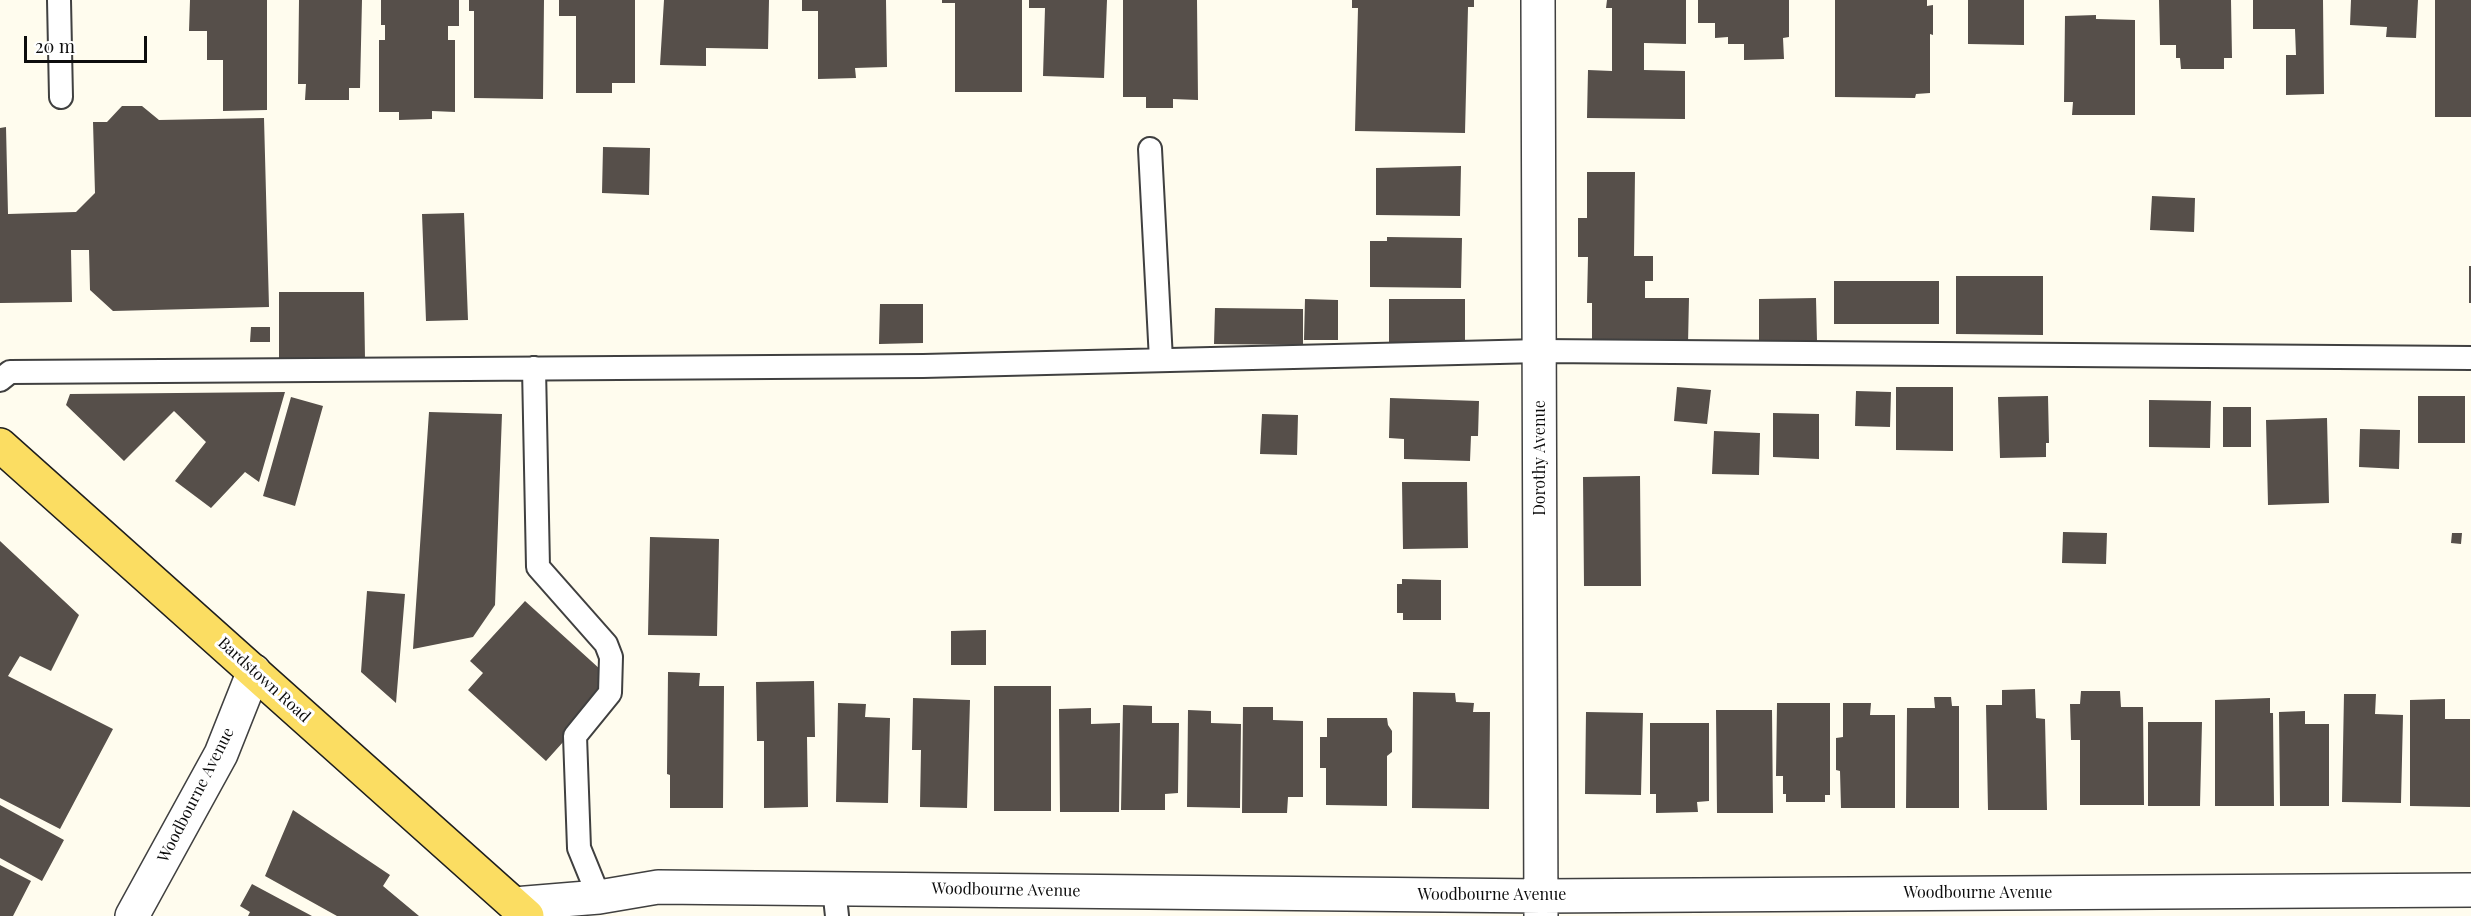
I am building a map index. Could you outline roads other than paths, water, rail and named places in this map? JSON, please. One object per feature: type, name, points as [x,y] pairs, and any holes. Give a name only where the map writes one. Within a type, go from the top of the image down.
[{"type":"main road","name":"Bardstown Road","points":[[0,445],[521,910]]},
{"type":"street","name":"Dorothy Avenue","points":[[1538,0],[1541,906]]},
{"type":"street","name":"Woodbourne Avenue","points":[[132,916],[221,754],[254,671]]},
{"type":"street","name":"Woodbourne Avenue","points":[[521,910],[658,886],[835,902],[1541,906],[2471,890]]},
{"type":"lane","points":[[58,0],[62,97]]},
{"type":"lane","points":[[1150,149],[1161,360]]},
{"type":"lane","points":[[0,380],[10,372],[923,366],[1540,351],[2471,358]]},
{"type":"lane","points":[[534,368],[538,567],[606,644],[611,657],[610,693],[576,736],[579,848],[599,897]]}]
